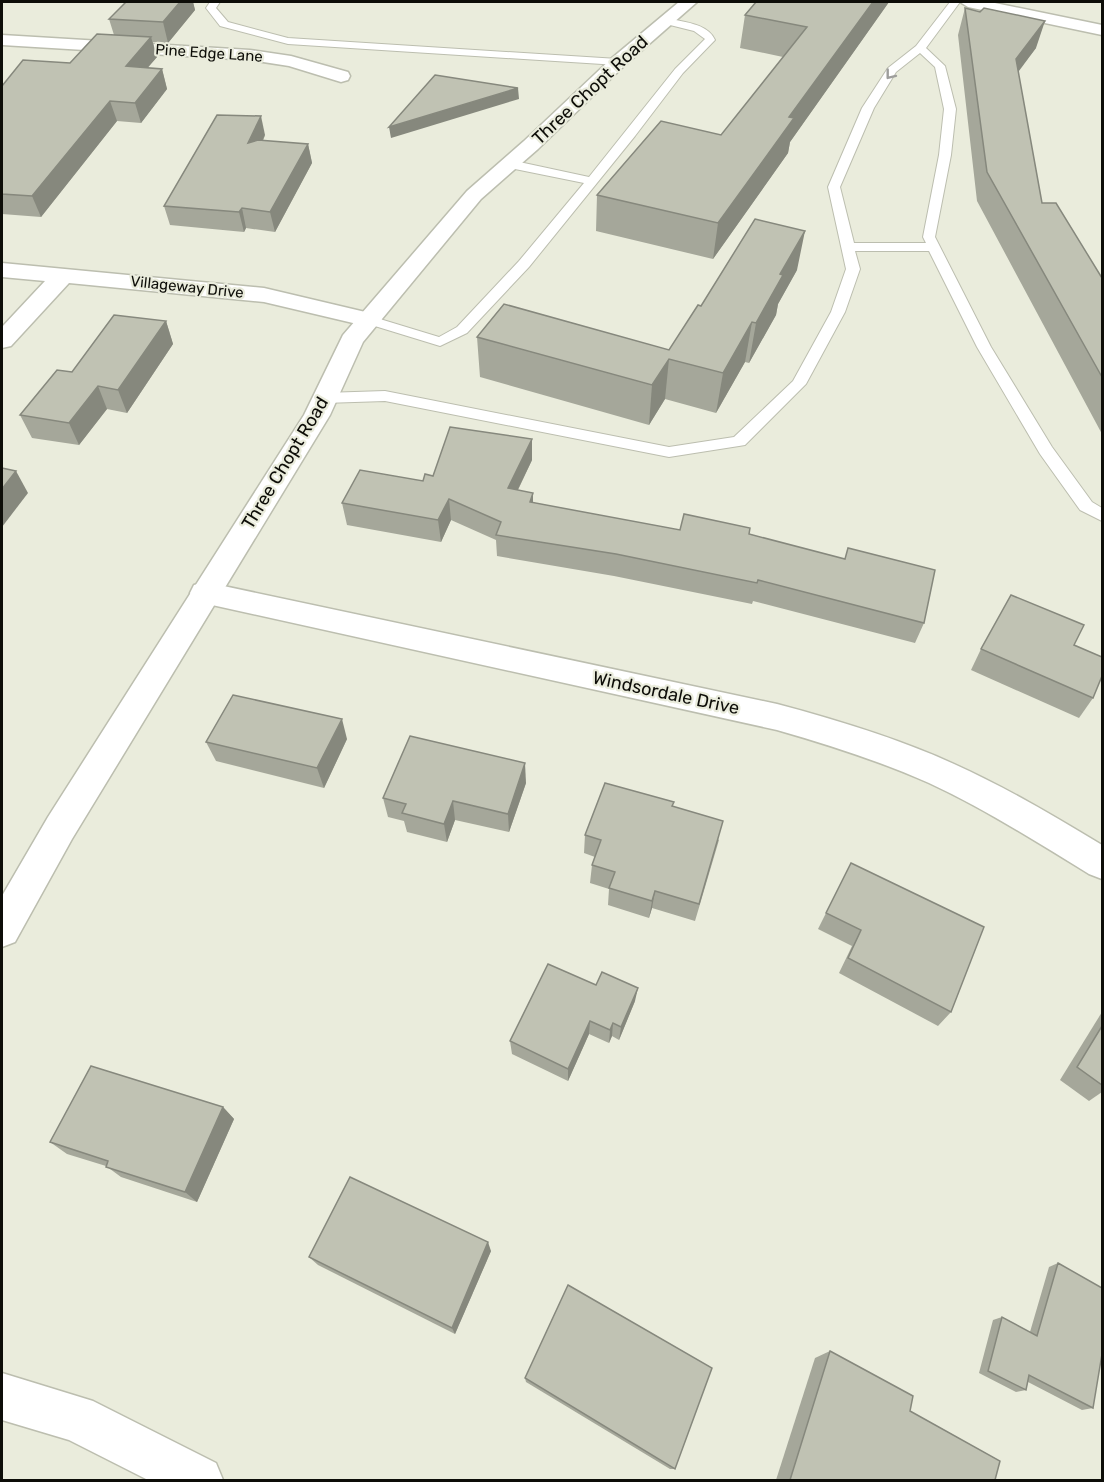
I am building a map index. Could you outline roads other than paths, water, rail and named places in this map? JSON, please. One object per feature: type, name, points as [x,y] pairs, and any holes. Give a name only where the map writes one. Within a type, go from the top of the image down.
[{"type":"street","name":"Three Chopt Road","points":[[2,930],[60,828],[317,415],[344,353],[474,195],[618,62],[689,2]]},
{"type":"street","points":[[968,2],[1102,30]]},
{"type":"street","name":"Pine Edge Lane","points":[[2,40],[250,56],[291,61],[342,76]]},
{"type":"street","name":"Villageway Drive","points":[[2,270],[264,295],[370,320]]},
{"type":"street","points":[[2,341],[63,275]]},
{"type":"street","name":"Windsordale Drive","points":[[205,593],[777,717],[844,736],[916,762],[998,801],[1102,863]]},
{"type":"street","points":[[2,1397],[76,1418],[199,1480]]},
{"type":"lane","points":[[215,2],[211,8],[224,24],[288,41],[618,62]]},
{"type":"lane","points":[[324,398],[384,396],[669,452],[739,441],[799,384],[838,312],[853,269],[834,187],[868,108],[892,70],[920,48],[955,2]]},
{"type":"lane","points":[[370,320],[441,342],[462,330],[524,264],[679,71],[710,40],[708,35],[698,29],[666,21]]},
{"type":"lane","points":[[920,48],[940,66],[950,109],[945,155],[929,237],[984,346],[1046,450],[1086,506],[1102,515]]},
{"type":"lane","points":[[510,164],[592,181]]},
{"type":"lane","points":[[847,247],[935,247]]}]
